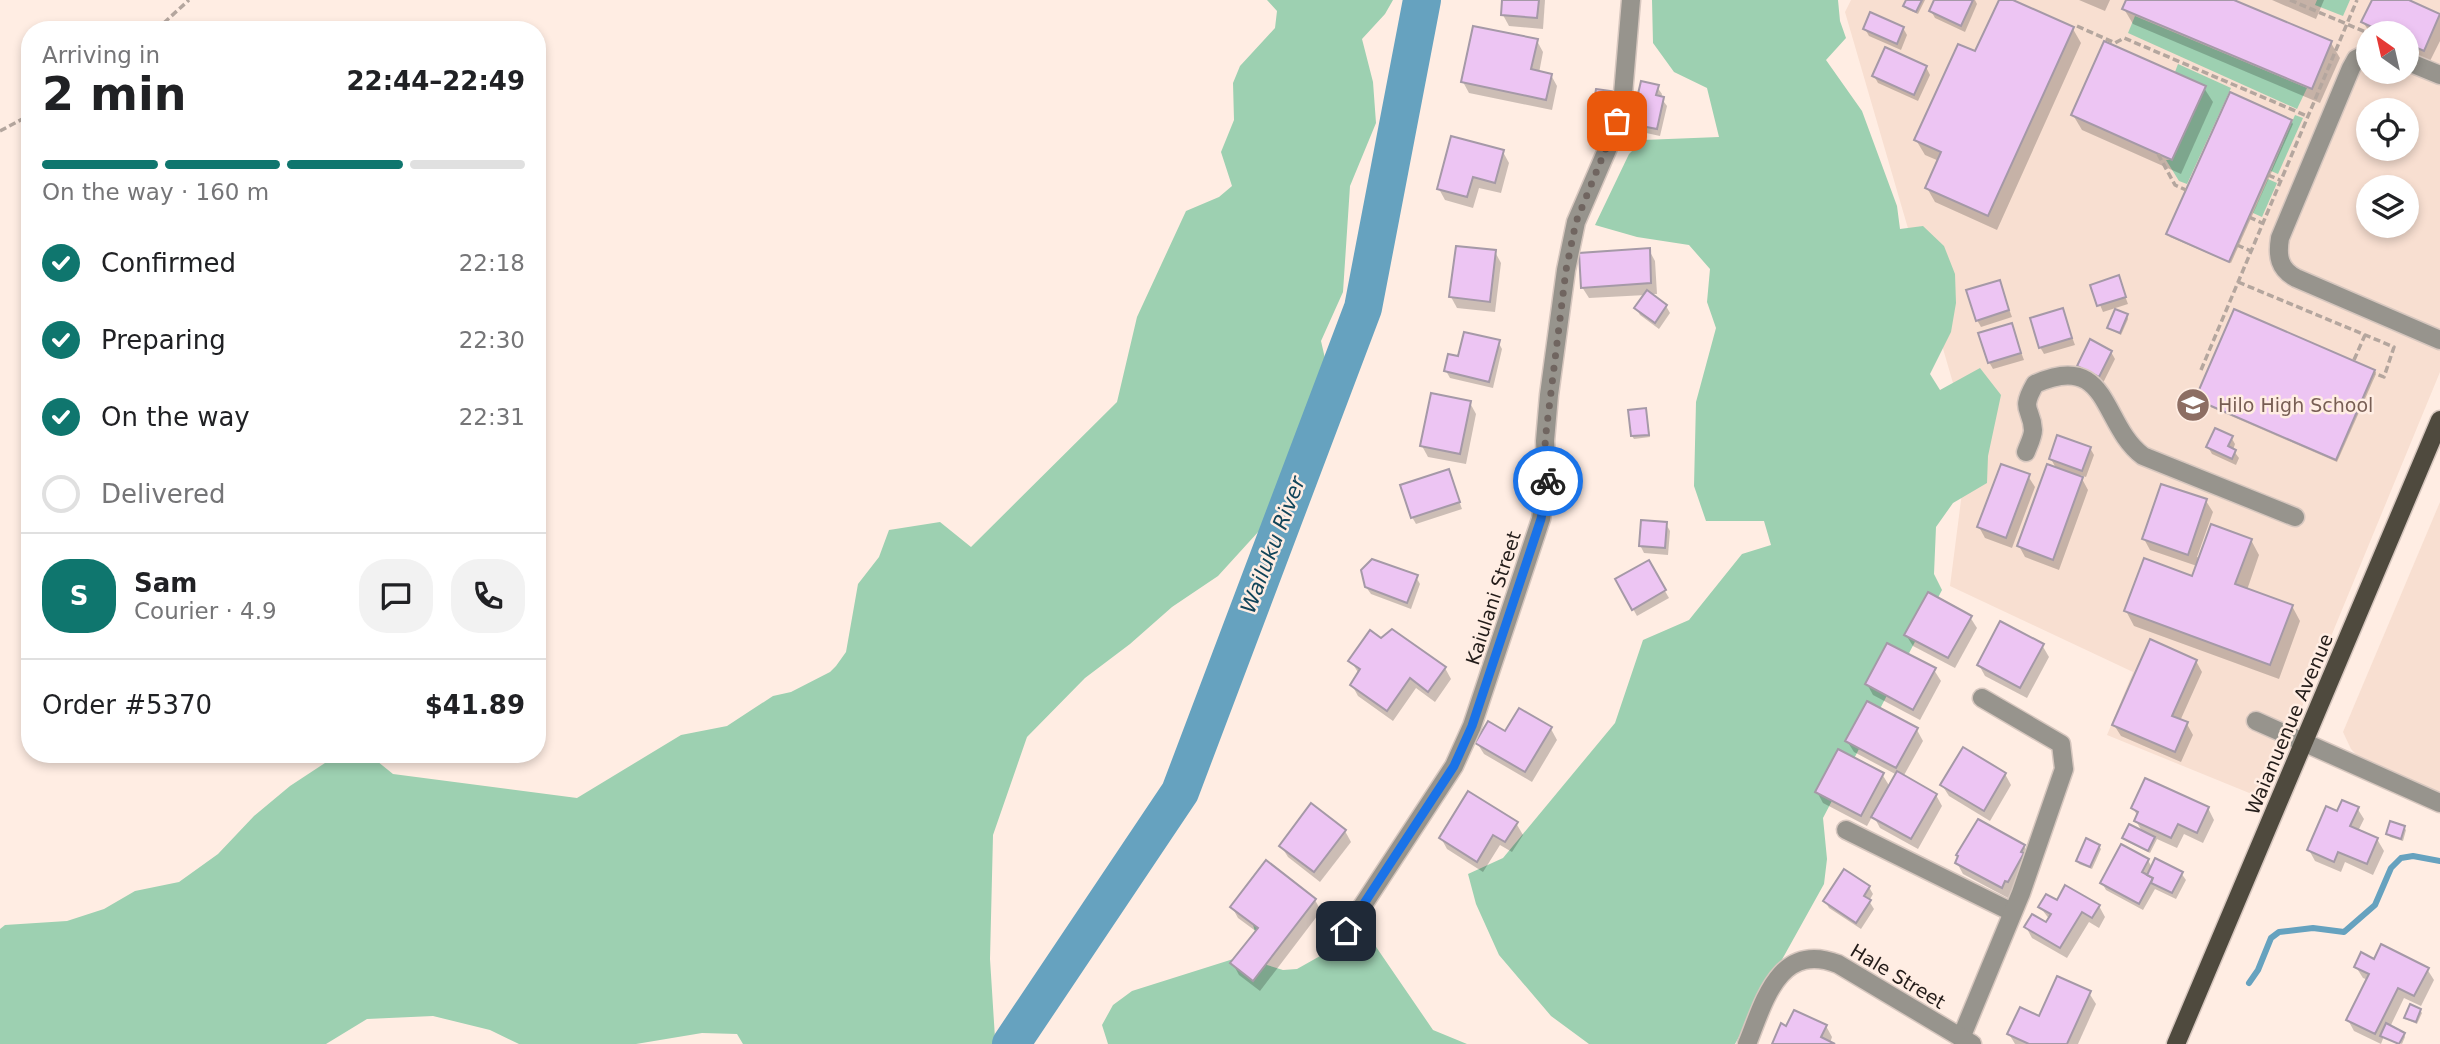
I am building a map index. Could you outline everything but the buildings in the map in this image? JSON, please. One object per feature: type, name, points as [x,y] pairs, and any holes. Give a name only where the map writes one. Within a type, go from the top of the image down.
[{"type":"main road","name":"Waianuenue Avenue","points":[[2176,1044],[2440,420]]},
{"type":"street","name":"Kaiulani Street","points":[[1346,931],[1454,766],[1472,726],[1541,519],[1548,481],[1545,441],[1548,407],[1566,270],[1576,222],[1613,136],[1622,106],[1631,0]]},
{"type":"street","points":[[2356,59],[2280,238],[2278,258],[2288,274],[2440,340]]},
{"type":"street","points":[[2419,66],[2440,75]]},
{"type":"street","points":[[2026,452],[2034,431],[2026,410],[2027,397],[2035,384],[2065,374],[2085,380],[2101,392],[2131,447],[2143,456],[2295,517]]},
{"type":"street","points":[[1966,1041],[2064,769],[2061,744],[1982,698]]},
{"type":"street","points":[[2256,721],[2440,803]]},
{"type":"street","points":[[1846,830],[2012,912]]},
{"type":"street","name":"Hale Street","points":[[1747,1044],[1776,978],[1800,961],[1819,959],[1838,964],[1966,1041]]},
{"type":"path","points":[[166,21],[190,0]]},
{"type":"path","points":[[2290,0],[2356,28]]},
{"type":"path","points":[[2310,9],[2313,0]]},
{"type":"path","points":[[2201,370],[2357,0]]},
{"type":"path","points":[[2077,26],[2115,43],[2124,38],[2307,116]]},
{"type":"path","points":[[0,131],[21,120]]},
{"type":"path","points":[[2158,154],[2175,185],[2186,190]]},
{"type":"path","points":[[2268,175],[2280,180]]},
{"type":"path","points":[[2249,217],[2262,223]]},
{"type":"path","points":[[2237,245],[2251,251]]},
{"type":"path","points":[[2238,282],[2394,347],[2384,377],[2374,373]]},
{"type":"path","points":[[2354,360],[2365,335]]},
{"type":"shaded area","name":"Hilo High School","points":[[1851,0],[2440,0],[2440,372],[2264,799],[2107,735],[2133,672],[1950,586],[1969,438],[1845,12]]},
{"type":"shaded area","points":[[2440,502],[2440,795],[2367,766],[2351,749],[2343,732]]},
{"type":"green space","points":[[1267,0],[1393,0],[1385,14],[1362,39],[1373,82],[1376,123],[1350,186],[1343,292],[1321,341],[1327,367],[1296,457],[1259,531],[1218,576],[1172,607],[1130,644],[1085,678],[1027,737],[993,835],[990,959],[995,1038],[992,1044],[743,1044],[737,1034],[702,1033],[636,1044],[519,1044],[490,1030],[433,1016],[367,1019],[326,1044],[0,1044],[0,929],[5,925],[67,921],[104,909],[135,891],[179,882],[218,854],[254,816],[290,786],[325,763],[379,763],[393,774],[577,798],[681,735],[727,726],[773,696],[791,692],[830,672],[846,652],[858,584],[879,557],[889,530],[940,522],[971,547],[1117,402],[1137,317],[1186,211],[1219,197],[1232,186],[1221,152],[1234,120],[1233,83],[1240,66],[1275,28],[1277,11]]},
{"type":"green space","points":[[1652,0],[1838,0],[1840,21],[1846,38],[1826,60],[1862,111],[1897,206],[1900,229],[1923,226],[1944,246],[1955,274],[1956,303],[1951,332],[1930,374],[1940,390],[1980,368],[2001,395],[1988,456],[1987,483],[1953,503],[1936,527],[1934,574],[1942,590],[1823,818],[1827,859],[1824,884],[1735,1044],[1589,1044],[1551,1016],[1499,955],[1476,904],[1468,874],[1503,858],[1615,723],[1643,640],[1689,620],[1742,554],[1771,545],[1764,521],[1706,521],[1694,486],[1696,402],[1716,328],[1707,302],[1710,269],[1689,245],[1637,237],[1595,225],[1629,154],[1643,140],[1719,137],[1707,88],[1674,72],[1653,43]]},
{"type":"green space","points":[[2317,0],[2350,0],[2343,16],[2315,5]]},
{"type":"green space","points":[[2135,16],[2307,88],[2297,109],[2128,33]]},
{"type":"green space","points":[[2178,64],[2231,88],[2187,184],[2179,181],[2166,160],[2172,160],[2206,87],[2175,72]]},
{"type":"green space","points":[[2295,115],[2303,118],[2278,174],[2271,171]]},
{"type":"green space","points":[[2268,179],[2277,183],[2262,217],[2253,213]]},
{"type":"green space","points":[[1265,906],[1267,965],[1283,970],[1297,969],[1329,951],[1342,927],[1359,922],[1433,1030],[1467,1044],[1108,1044],[1102,1025],[1113,1005],[1132,991],[1246,955],[1256,935],[1251,918]]},
{"type":"waterway","name":"Wailuku River","points":[[1011,1044],[1180,792],[1363,308],[1422,0]]},
{"type":"waterway","points":[[2249,983],[2258,970],[2271,938],[2279,932],[2313,928],[2344,932],[2375,905],[2391,868],[2401,858],[2413,856],[2440,861]]},
{"type":"way so far","points":[[1548,481],[1545,441],[1554,350],[1566,270],[1576,222],[1617,121]]},
{"type":"place","name":"Hilo High School","points":[[2193,405]]},
{"type":"route","points":[[1346,931],[1454,766],[1472,726],[1541,519],[1548,481]]}]
